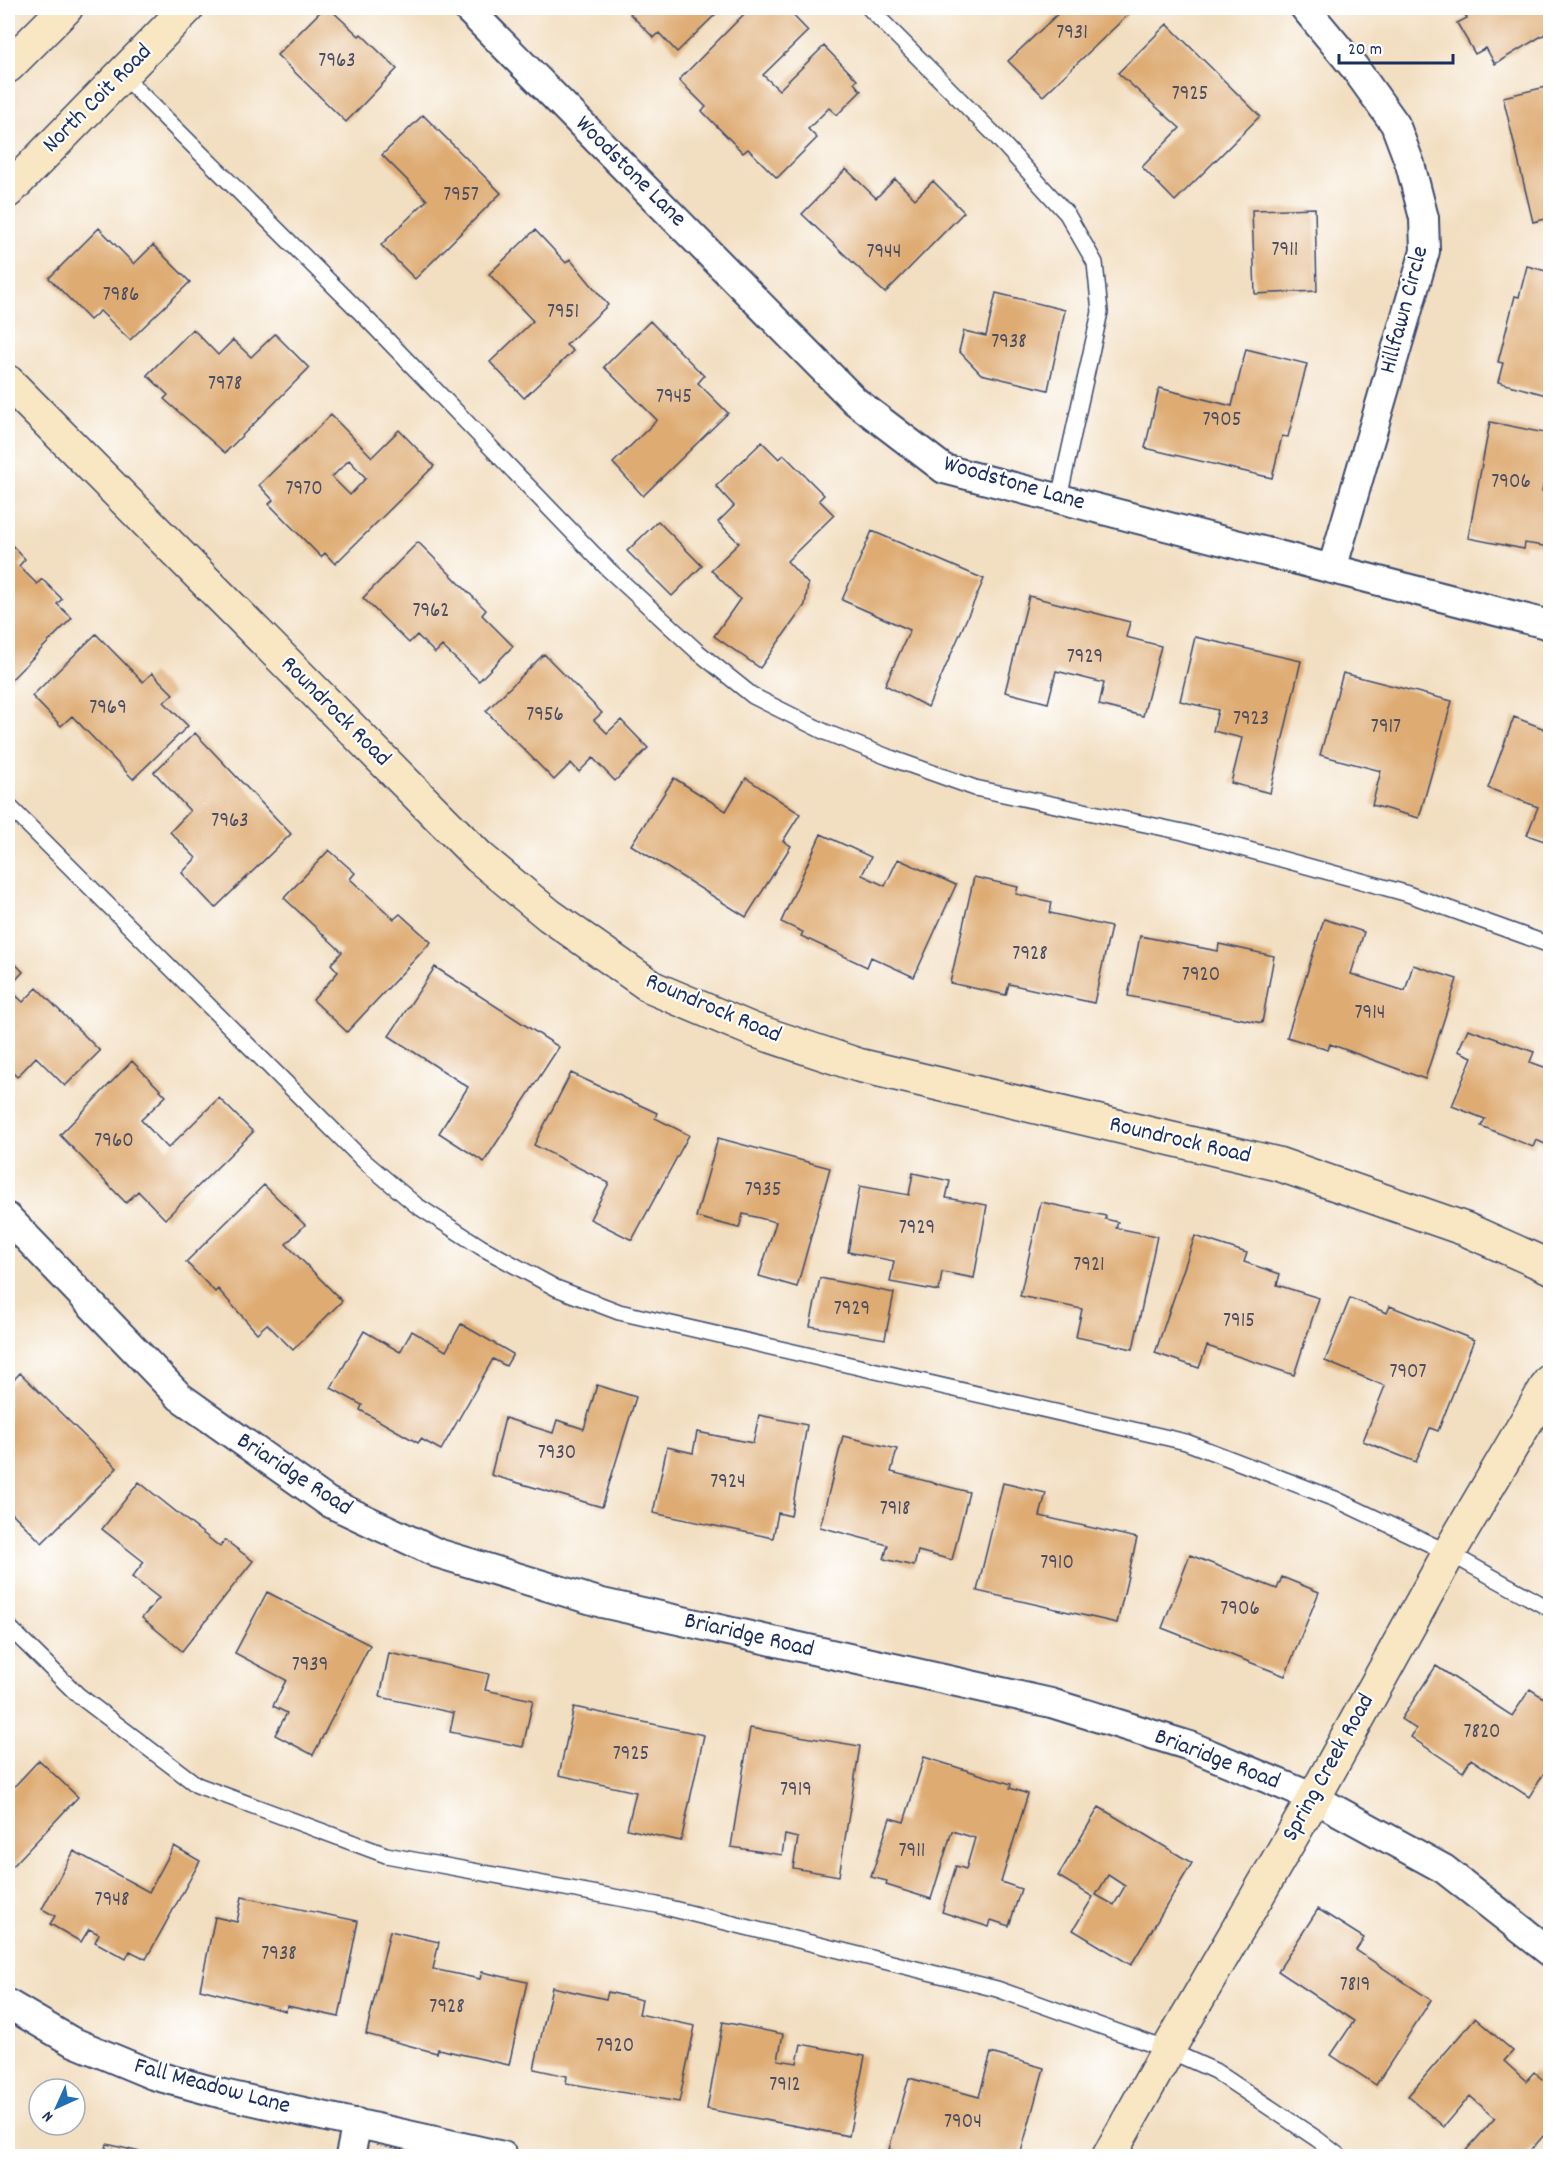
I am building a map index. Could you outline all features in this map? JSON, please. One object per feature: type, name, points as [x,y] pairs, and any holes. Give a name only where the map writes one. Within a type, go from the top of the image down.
[{"type":"street","points":[[8,66],[66,8]]},
{"type":"street","name":"North Coit Road","points":[[8,191],[188,8]]},
{"type":"street","name":"Woodstone Lane","points":[[468,8],[855,400],[944,469],[1551,625]]},
{"type":"street","name":"Hillfawn Circle","points":[[1305,8],[1354,67],[1395,124],[1410,164],[1424,218],[1425,251],[1332,569]]},
{"type":"street","name":"Roundrock Road","points":[[8,382],[479,857],[549,915],[653,988],[753,1030],[858,1065],[1278,1164],[1465,1229],[1551,1268]]},
{"type":"street","name":"Briaridge Road","points":[[8,1218],[180,1397],[328,1502],[437,1553],[602,1603],[1051,1703],[1191,1746],[1314,1798],[1444,1869],[1551,1952]]},
{"type":"street","name":"Spring Creek Road","points":[[1109,2157],[1168,2050],[1314,1798],[1449,1552],[1551,1381]]},
{"type":"street","name":"Fall Meadow Lane","points":[[8,2004],[72,2040],[153,2075],[223,2094],[503,2157]]},
{"type":"street","points":[[350,2157],[357,2123]]},
{"type":"lane","points":[[869,8],[994,134],[1067,214],[1095,263],[1100,312],[1059,498]]},
{"type":"lane","points":[[122,75],[367,319],[608,569],[698,652],[753,696],[836,736],[975,788],[1183,832],[1405,892],[1551,945]]},
{"type":"lane","points":[[8,805],[364,1161],[416,1205],[481,1247],[556,1288],[619,1312],[1186,1442],[1335,1499],[1449,1552],[1551,1609]]},
{"type":"lane","points":[[8,1626],[78,1695],[197,1785],[386,1855],[657,1905],[986,1986],[1168,2050],[1215,2071],[1317,2139],[1339,2157]]},
{"type":"building","points":[[324,8],[329,8],[359,36],[361,34],[397,69],[346,122],[277,55]]},
{"type":"building","points":[[629,8],[722,8],[677,52],[659,33],[654,38],[630,14],[633,11]]},
{"type":"building","points":[[750,8],[786,8],[808,31],[763,75],[779,90],[824,46],[857,80],[854,83],[861,91],[837,115],[829,108],[808,129],[817,138],[777,178],[748,149],[743,153],[702,111],[706,107],[679,80]]},
{"type":"building","points":[[1064,8],[1135,8],[1043,96],[1008,61]]},
{"type":"building","points":[[1461,8],[1550,8],[1550,31],[1495,64],[1486,48],[1475,54],[1457,23],[1467,18]]},
{"type":"building","points":[[1167,24],[1260,116],[1175,201],[1142,167],[1180,128],[1118,73]]},
{"type":"building","points":[[1550,86],[1550,218],[1533,222],[1503,97]]},
{"type":"building","points":[[423,115],[501,193],[415,279],[381,245],[427,200],[382,155]]},
{"type":"building","points":[[846,169],[876,198],[895,179],[915,199],[933,181],[964,212],[885,293],[802,214]]},
{"type":"building","points":[[1315,208],[1317,291],[1255,294],[1252,210]]},
{"type":"building","points":[[99,228],[134,264],[153,245],[190,282],[130,340],[100,311],[90,320],[49,278]]},
{"type":"building","points":[[535,230],[566,263],[570,259],[608,305],[566,345],[573,351],[524,398],[490,362],[533,321],[489,274]]},
{"type":"building","points":[[1527,266],[1550,272],[1550,396],[1498,382],[1503,363],[1498,362],[1515,296],[1519,297]]},
{"type":"building","points":[[996,293],[1065,310],[1048,390],[981,374],[959,351],[964,331],[986,336]]},
{"type":"building","points":[[650,321],[704,376],[698,383],[728,413],[643,496],[613,463],[657,420],[604,367]]},
{"type":"building","points":[[193,329],[218,355],[233,340],[251,357],[275,334],[309,368],[225,453],[164,399],[168,395],[147,375]]},
{"type":"building","points":[[1246,349],[1307,364],[1288,437],[1282,436],[1272,478],[1145,448],[1159,388],[1232,406]]},
{"type":"building","points":[[331,415],[372,457],[399,430],[434,466],[335,564],[325,553],[321,557],[269,504],[273,500],[259,485]],"holes":[[[349,460],[366,478],[350,495],[332,477]]]},
{"type":"building","points":[[1490,422],[1550,434],[1550,475],[1546,474],[1542,491],[1546,493],[1545,498],[1550,499],[1550,547],[1525,543],[1524,549],[1468,538]]},
{"type":"building","points":[[762,442],[779,459],[784,455],[824,495],[819,500],[834,515],[787,561],[808,584],[805,605],[760,668],[714,636],[740,599],[711,570],[739,543],[718,522],[734,506],[716,486]]},
{"type":"building","points":[[658,521],[702,566],[672,596],[627,551]]},
{"type":"building","points":[[872,531],[984,579],[928,707],[885,685],[910,630],[842,600]]},
{"type":"building","points":[[8,541],[25,559],[19,566],[37,584],[42,579],[62,599],[57,604],[72,618],[8,683]]},
{"type":"building","points":[[418,542],[486,610],[482,615],[513,646],[479,681],[442,646],[435,653],[417,635],[409,643],[363,598]]},
{"type":"building","points":[[1029,596],[1130,622],[1126,637],[1161,646],[1143,716],[1099,705],[1104,683],[1056,671],[1048,703],[1005,692]]},
{"type":"building","points":[[96,634],[143,682],[152,673],[173,694],[164,702],[188,726],[133,779],[72,716],[61,726],[32,696]]},
{"type":"building","points":[[1195,637],[1301,661],[1270,793],[1231,783],[1242,738],[1213,731],[1218,710],[1180,701]]},
{"type":"building","points":[[544,654],[602,713],[594,720],[607,733],[621,720],[648,748],[615,781],[593,758],[579,772],[571,763],[554,780],[486,711]]},
{"type":"building","points":[[1343,673],[1452,701],[1419,818],[1372,805],[1381,771],[1320,755]]},
{"type":"building","points":[[1514,717],[1550,731],[1550,843],[1527,835],[1538,807],[1488,788]]},
{"type":"building","points":[[195,733],[291,834],[215,908],[182,873],[196,858],[170,832],[190,811],[154,772]]},
{"type":"building","points":[[674,778],[726,811],[746,778],[800,814],[783,841],[791,846],[746,917],[631,845]]},
{"type":"building","points":[[821,834],[871,857],[862,875],[885,886],[898,859],[956,885],[914,977],[871,957],[867,967],[801,936],[803,932],[781,922]]},
{"type":"building","points":[[329,850],[355,873],[350,879],[394,919],[400,914],[431,942],[347,1032],[313,1000],[338,972],[331,964],[342,952],[284,898]]},
{"type":"building","points":[[974,877],[1018,887],[1016,894],[1052,902],[1050,913],[1111,927],[1094,1003],[1009,984],[1006,995],[950,983]]},
{"type":"building","points":[[1324,919],[1364,932],[1351,974],[1405,991],[1413,965],[1457,979],[1425,1079],[1330,1044],[1328,1050],[1287,1037]]},
{"type":"building","points":[[1140,936],[1218,951],[1219,944],[1274,956],[1262,1023],[1128,996]]},
{"type":"building","points":[[8,956],[23,972],[8,988]]},
{"type":"building","points":[[435,967],[559,1047],[484,1162],[439,1133],[468,1087],[389,1036]]},
{"type":"building","points":[[8,988],[23,1002],[37,988],[100,1051],[65,1086],[36,1057],[17,1077],[8,1068]]},
{"type":"building","points":[[1468,1029],[1534,1052],[1530,1062],[1550,1069],[1550,1146],[1536,1140],[1533,1147],[1481,1126],[1485,1119],[1452,1106],[1472,1057],[1458,1051]]},
{"type":"building","points":[[132,1061],[166,1096],[141,1120],[168,1148],[219,1098],[253,1132],[165,1219],[138,1191],[126,1203],[60,1135]]},
{"type":"building","points":[[571,1073],[657,1113],[655,1118],[689,1135],[632,1240],[590,1219],[609,1183],[534,1145]]},
{"type":"building","points":[[718,1138],[830,1168],[797,1287],[759,1276],[776,1222],[743,1214],[739,1228],[696,1217]]},
{"type":"building","points":[[913,1173],[950,1181],[946,1198],[987,1205],[974,1278],[942,1272],[939,1291],[890,1282],[894,1261],[848,1252],[860,1186],[909,1195]]},
{"type":"building","points":[[264,1185],[305,1225],[286,1244],[342,1301],[293,1350],[267,1324],[257,1333],[218,1289],[215,1292],[186,1262]]},
{"type":"building","points":[[1041,1202],[1106,1216],[1105,1219],[1118,1222],[1116,1228],[1157,1236],[1133,1349],[1076,1337],[1082,1309],[1020,1296]]},
{"type":"building","points":[[1195,1236],[1247,1253],[1244,1262],[1280,1274],[1277,1285],[1319,1298],[1294,1375],[1207,1346],[1199,1368],[1155,1353]]},
{"type":"building","points":[[820,1278],[894,1293],[885,1339],[810,1326]]},
{"type":"building","points":[[1350,1298],[1387,1313],[1390,1306],[1474,1340],[1438,1431],[1430,1428],[1416,1462],[1363,1441],[1385,1386],[1325,1361]]},
{"type":"building","points":[[461,1324],[513,1354],[506,1366],[493,1359],[441,1450],[421,1439],[418,1443],[360,1410],[362,1405],[331,1388],[364,1331],[400,1352],[412,1331],[446,1351]]},
{"type":"building","points":[[20,1373],[117,1468],[42,1543],[8,1509],[8,1386]]},
{"type":"building","points":[[597,1385],[636,1397],[602,1507],[491,1475],[505,1418],[553,1433],[557,1420],[584,1429]]},
{"type":"building","points":[[759,1415],[807,1425],[791,1516],[778,1513],[773,1538],[653,1513],[667,1447],[693,1453],[697,1432],[753,1443]]},
{"type":"building","points":[[843,1436],[897,1449],[891,1472],[969,1492],[952,1560],[918,1551],[914,1566],[884,1559],[888,1545],[820,1527]]},
{"type":"building","points":[[139,1482],[220,1547],[225,1540],[253,1561],[182,1651],[142,1618],[159,1598],[132,1577],[144,1562],[102,1529]]},
{"type":"building","points":[[1003,1483],[1046,1493],[1040,1516],[1137,1538],[1117,1623],[977,1591]]},
{"type":"building","points":[[1190,1555],[1277,1589],[1282,1577],[1319,1592],[1285,1676],[1162,1628]]},
{"type":"building","points":[[267,1592],[370,1645],[313,1755],[275,1735],[287,1713],[273,1706],[286,1680],[235,1653]]},
{"type":"building","points":[[389,1653],[489,1674],[485,1690],[533,1700],[523,1747],[450,1732],[454,1713],[380,1697]]},
{"type":"building","points":[[1436,1666],[1512,1716],[1530,1689],[1550,1702],[1550,1764],[1529,1797],[1471,1759],[1463,1772],[1411,1737],[1416,1729],[1401,1719]]},
{"type":"building","points":[[574,1707],[704,1735],[681,1841],[627,1829],[636,1792],[559,1775]]},
{"type":"building","points":[[750,1728],[860,1746],[839,1876],[793,1868],[798,1838],[785,1835],[782,1855],[731,1847]]},
{"type":"building","points":[[924,1757],[1011,1784],[1010,1788],[1028,1794],[1001,1882],[1021,1889],[1009,1926],[991,1920],[989,1927],[942,1912],[956,1866],[966,1869],[975,1838],[952,1831],[931,1899],[886,1885],[887,1881],[871,1877],[890,1818],[904,1822]]},
{"type":"building","points":[[39,1760],[78,1797],[13,1866],[8,1861],[8,1785],[12,1789]]},
{"type":"building","points":[[1099,1807],[1192,1863],[1131,1965],[1073,1930],[1093,1897],[1058,1876]],"holes":[[[1108,1875],[1125,1886],[1114,1905],[1096,1895]]]},
{"type":"building","points":[[174,1846],[200,1861],[146,1959],[130,1951],[126,1959],[95,1942],[99,1934],[89,1929],[81,1942],[50,1924],[55,1916],[42,1909],[74,1851],[149,1892]]},
{"type":"building","points":[[242,1897],[358,1921],[339,2017],[287,2006],[286,2011],[200,1989],[215,1917],[237,1922]]},
{"type":"building","points":[[1318,1909],[1364,1938],[1356,1950],[1431,2000],[1376,2085],[1331,2055],[1354,2021],[1278,1971]]},
{"type":"building","points":[[390,1931],[439,1942],[433,1969],[480,1979],[482,1972],[527,1982],[509,2065],[438,2049],[437,2053],[366,2034]]},
{"type":"building","points":[[552,1987],[606,1999],[608,1992],[642,2000],[639,2014],[695,2026],[679,2102],[566,2083],[567,2076],[534,2069]]},
{"type":"building","points":[[1475,2018],[1513,2051],[1504,2061],[1526,2081],[1534,2072],[1550,2086],[1550,2128],[1526,2156],[1461,2156],[1495,2118],[1470,2096],[1444,2127],[1408,2096]]},
{"type":"building","points":[[723,2022],[783,2034],[778,2060],[797,2063],[801,2044],[865,2056],[849,2136],[707,2109]]},
{"type":"building","points":[[991,2053],[1044,2068],[1020,2156],[947,2156],[939,2154],[939,2156],[915,2156],[889,2149],[909,2078],[979,2097]]},
{"type":"building","points":[[107,2144],[156,2156],[104,2156]]}]
